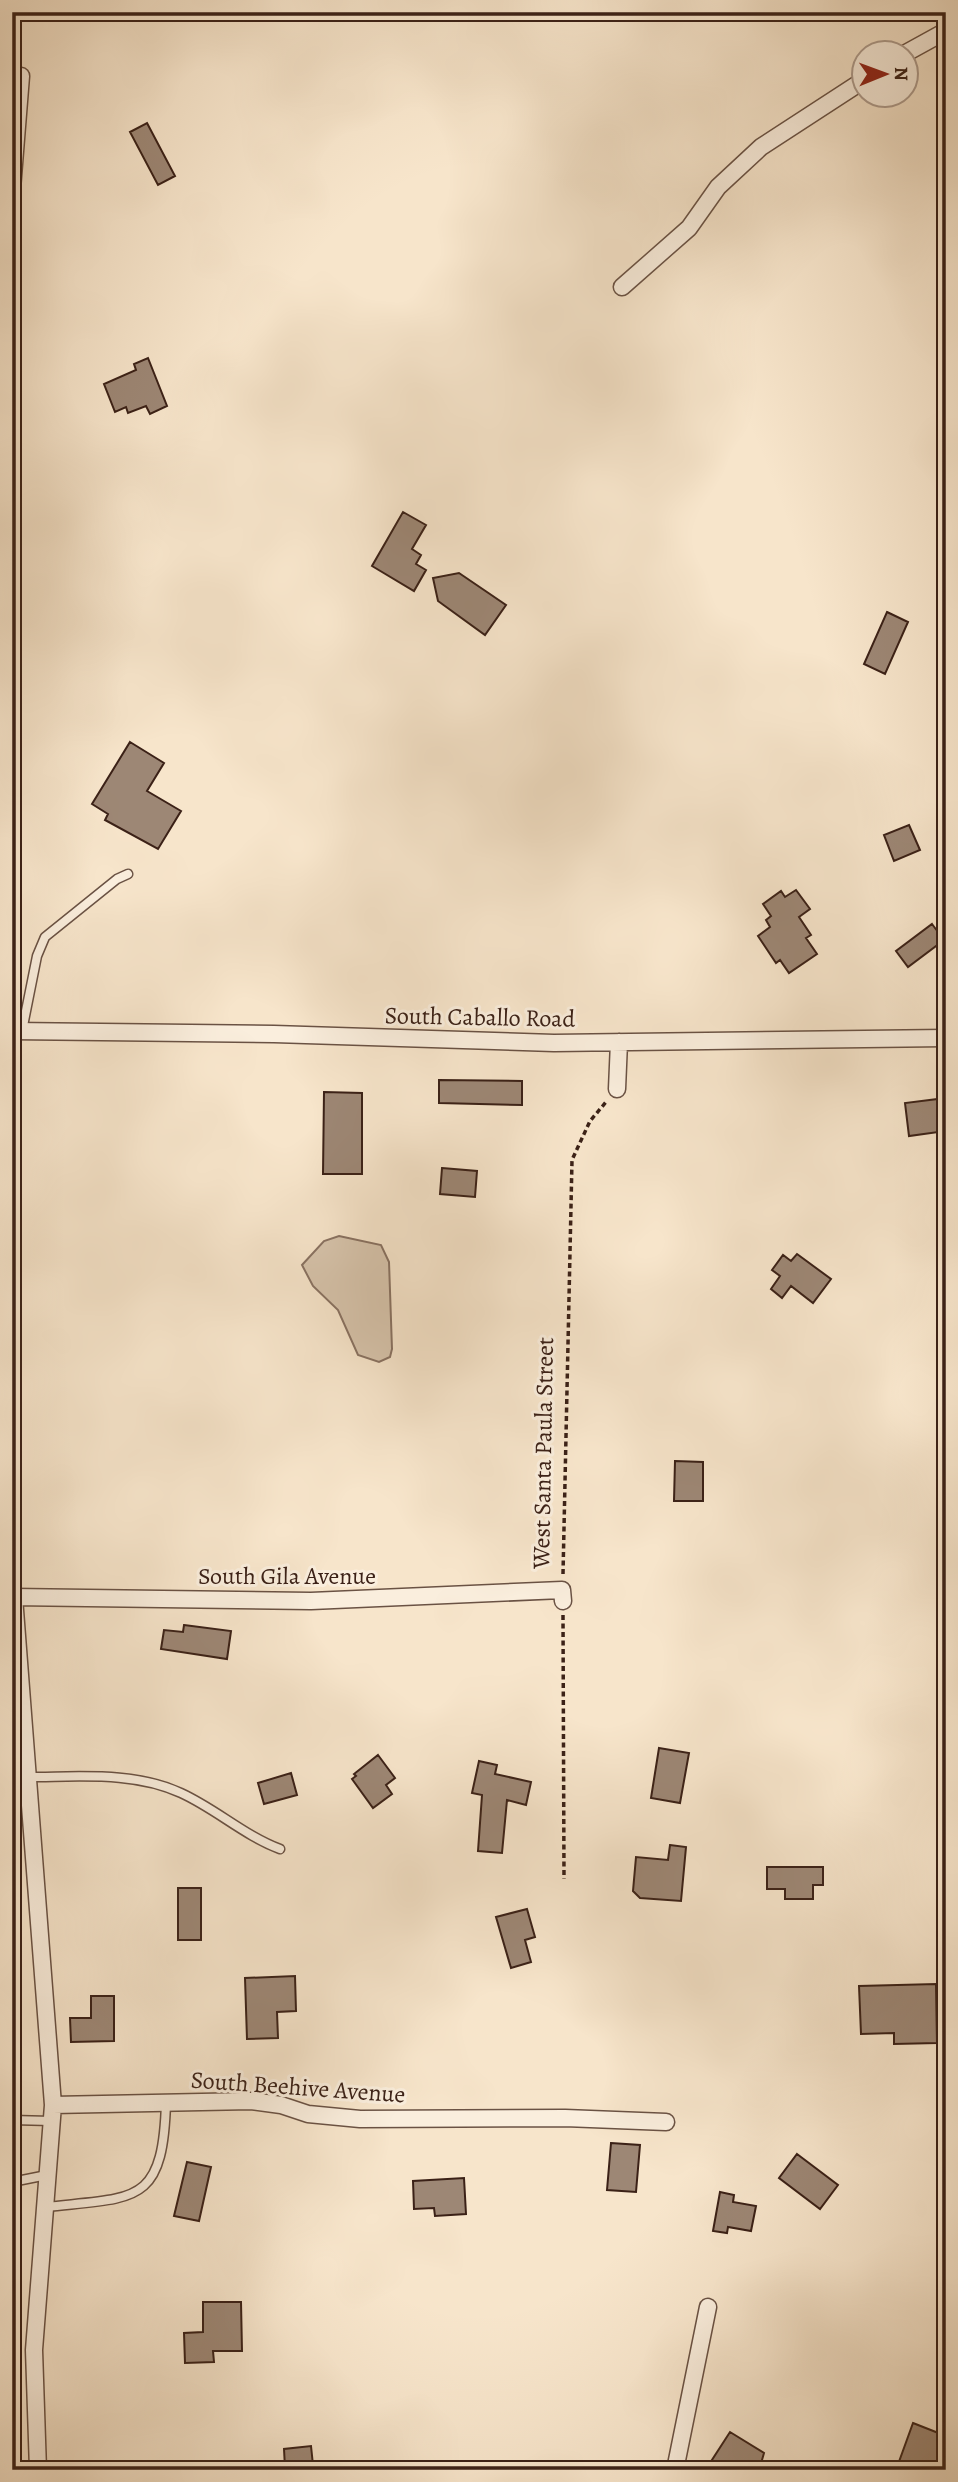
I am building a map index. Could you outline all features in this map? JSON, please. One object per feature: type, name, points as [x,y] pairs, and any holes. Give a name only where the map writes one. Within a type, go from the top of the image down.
[{"type":"street","points":[[920,45],[946,31]]},
{"type":"street","points":[[12,189],[20,76]]},
{"type":"street","points":[[622,287],[689,228],[718,187],[761,147],[850,89]]},
{"type":"street","name":"South Caballo Road","points":[[17,1031],[619,1042],[946,1038]]},
{"type":"street","points":[[617,1089],[619,1042]]},
{"type":"street","name":"South Gila Avenue","points":[[13,1597],[311,1601],[563,1596]]},
{"type":"street","points":[[13,1597],[52,2113],[34,2350],[37,2470]]},
{"type":"street","name":"South Beehive Avenue","points":[[52,2113],[166,2102],[251,2101],[281,2105],[308,2114],[360,2119],[565,2118],[666,2123]]},
{"type":"street","points":[[675,2470],[708,2307]]},
{"type":"lane","points":[[17,1031],[37,956],[46,937],[117,879],[128,874]]},
{"type":"lane","points":[[27,1777],[129,1779],[159,1784],[183,1794],[238,1824],[264,1843],[280,1849]]},
{"type":"lane","points":[[46,2207],[127,2198],[146,2186],[161,2157],[166,2102]]},
{"type":"lane","points":[[12,2120],[52,2113]]},
{"type":"lane","points":[[12,2182],[49,2175]]},
{"type":"path","name":"West Santa Paula Street","points":[[564,1879],[563,1596],[572,1160],[590,1121],[617,1089]]},
{"type":"shaded area","points":[[339,1236],[381,1245],[389,1262],[392,1349],[390,1357],[379,1362],[358,1355],[338,1310],[313,1286],[302,1265],[324,1241]]},
{"type":"building","points":[[147,123],[175,176],[158,185],[130,132]]},
{"type":"building","points":[[148,358],[167,406],[150,414],[146,406],[128,413],[126,407],[115,412],[104,384],[136,370],[134,364]]},
{"type":"building","points":[[403,512],[426,525],[412,549],[421,555],[416,564],[426,570],[414,591],[372,566]]},
{"type":"building","points":[[459,573],[506,605],[485,635],[438,601],[433,578]]},
{"type":"building","points":[[887,612],[908,622],[885,674],[864,664]]},
{"type":"building","points":[[130,742],[164,763],[147,791],[181,811],[158,849],[105,820],[108,814],[92,804]]},
{"type":"building","points":[[909,825],[920,850],[894,861],[884,835]]},
{"type":"building","points":[[796,890],[810,909],[799,917],[811,935],[806,938],[817,954],[789,973],[780,960],[776,963],[758,936],[770,927],[766,920],[771,916],[763,904],[781,891],[785,897]]},
{"type":"building","points":[[932,924],[944,940],[908,967],[896,951]]},
{"type":"building","points":[[439,1080],[522,1081],[522,1105],[439,1103]]},
{"type":"building","points":[[324,1092],[362,1093],[362,1174],[323,1174]]},
{"type":"building","points":[[946,1098],[946,1131],[909,1136],[905,1103]]},
{"type":"building","points":[[442,1168],[477,1171],[475,1197],[440,1194]]},
{"type":"building","points":[[797,1254],[831,1279],[813,1303],[791,1286],[782,1298],[771,1289],[780,1276],[772,1270],[783,1255],[791,1261]]},
{"type":"building","points":[[675,1461],[703,1462],[703,1501],[674,1501]]},
{"type":"building","points":[[184,1625],[231,1631],[227,1659],[161,1649],[164,1630],[183,1632]]},
{"type":"building","points":[[659,1748],[689,1753],[680,1803],[651,1798]]},
{"type":"building","points":[[378,1755],[395,1778],[386,1785],[392,1794],[373,1808],[352,1779],[356,1776],[354,1774]]},
{"type":"building","points":[[479,1761],[497,1765],[495,1774],[531,1782],[526,1805],[507,1800],[502,1853],[478,1851],[482,1795],[472,1793]]},
{"type":"building","points":[[291,1773],[297,1795],[264,1804],[258,1783]]},
{"type":"building","points":[[670,1845],[686,1847],[681,1901],[640,1898],[633,1891],[636,1857],[668,1860]]},
{"type":"building","points":[[767,1867],[823,1867],[823,1885],[813,1885],[813,1899],[785,1899],[785,1889],[767,1889]]},
{"type":"building","points":[[178,1888],[201,1888],[201,1940],[178,1940]]},
{"type":"building","points":[[527,1909],[535,1937],[525,1940],[531,1962],[511,1968],[496,1917]]},
{"type":"building","points":[[295,1976],[296,2011],[277,2012],[278,2038],[247,2039],[245,1978]]},
{"type":"building","points":[[936,1984],[937,2043],[894,2044],[894,2033],[861,2034],[859,1986]]},
{"type":"building","points":[[91,1996],[114,1996],[114,2041],[71,2042],[70,2018],[91,2018]]},
{"type":"building","points":[[611,2143],[640,2145],[636,2192],[607,2190]]},
{"type":"building","points":[[797,2154],[838,2185],[820,2209],[779,2178]]},
{"type":"building","points":[[187,2162],[211,2167],[199,2221],[174,2216]]},
{"type":"building","points":[[464,2178],[466,2214],[435,2216],[434,2208],[414,2209],[413,2181]]},
{"type":"building","points":[[720,2192],[734,2195],[733,2202],[756,2206],[751,2231],[728,2227],[727,2233],[713,2231]]},
{"type":"building","points":[[203,2302],[241,2302],[242,2351],[213,2351],[214,2362],[185,2363],[184,2333],[203,2332]]},
{"type":"building","points":[[913,2423],[946,2436],[946,2452],[939,2470],[896,2470]]},
{"type":"building","points":[[730,2432],[764,2453],[762,2460],[777,2470],[721,2470],[710,2463]]},
{"type":"building","points":[[311,2446],[313,2465],[285,2468],[284,2449]]}]
